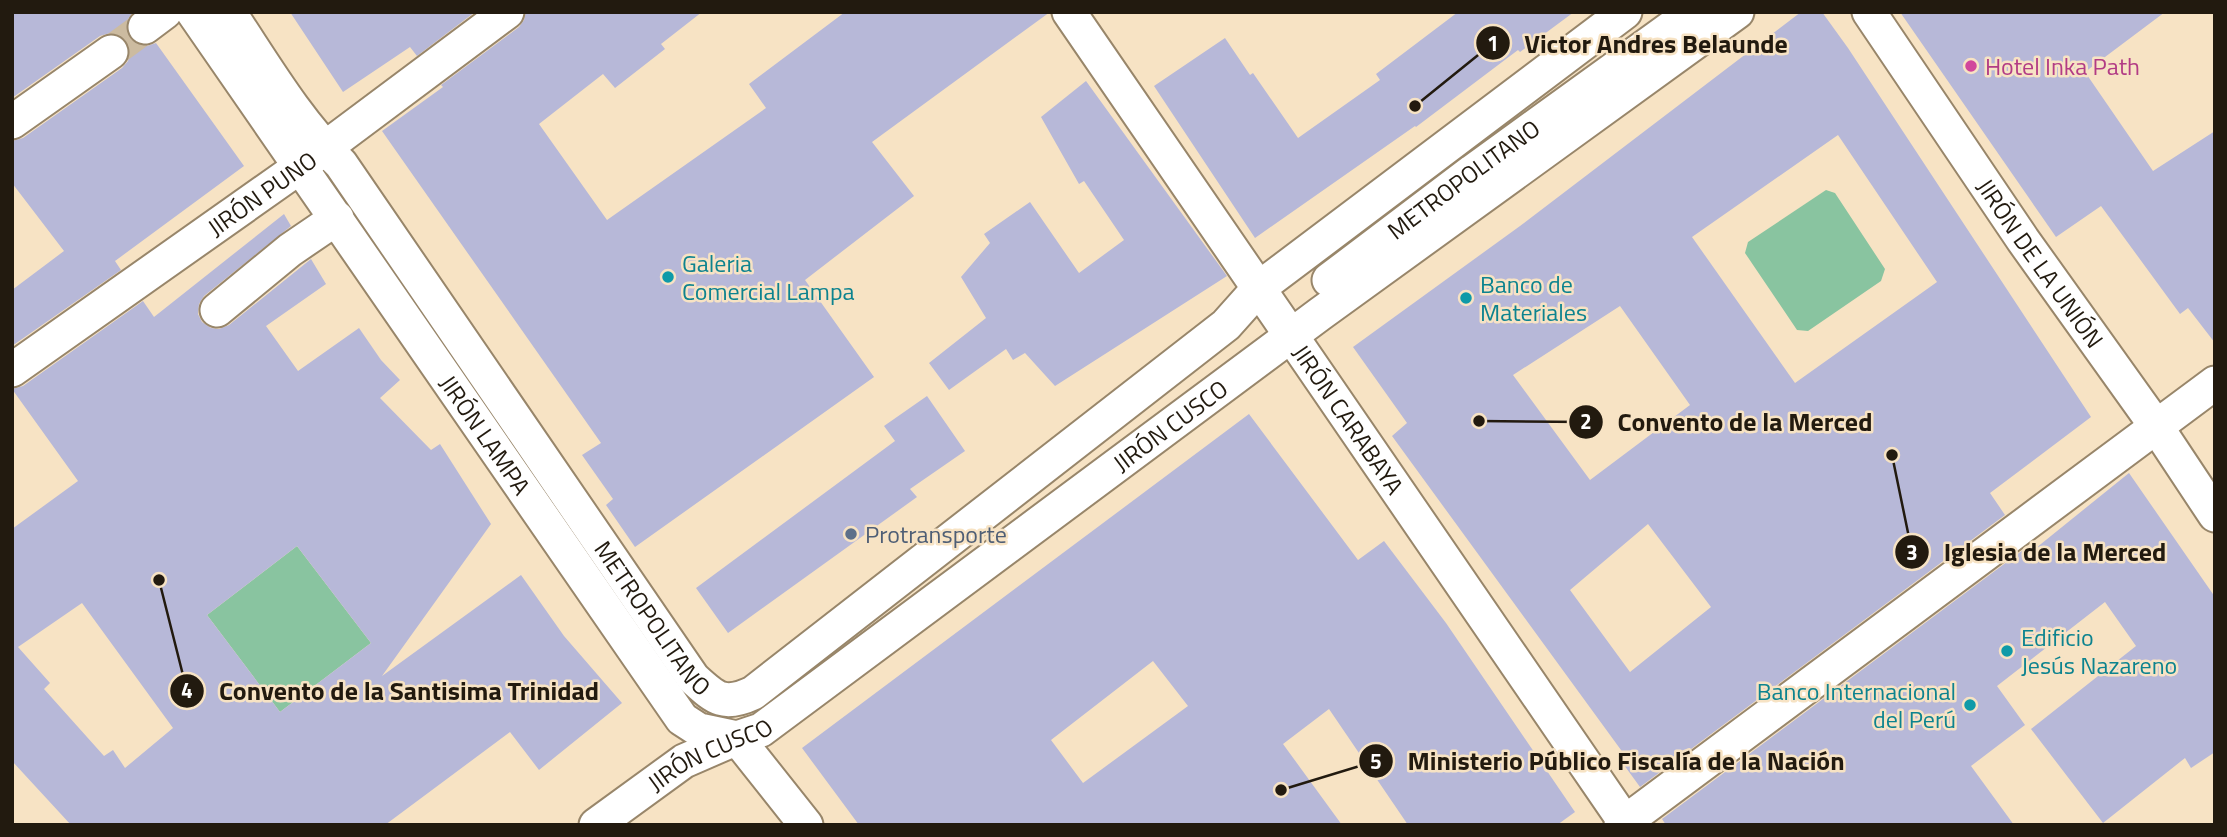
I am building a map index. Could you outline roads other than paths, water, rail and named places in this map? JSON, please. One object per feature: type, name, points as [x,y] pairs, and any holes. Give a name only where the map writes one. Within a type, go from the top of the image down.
[{"type":"street","name":"JIRÓN LAMPA","points":[[193,12],[313,157],[337,218],[682,719],[699,730],[737,737]]},
{"type":"street","name":"METROPOLITANO","points":[[229,12],[296,111],[313,157],[341,164],[693,678],[719,699],[740,699],[753,693],[1226,325],[1259,288],[1625,12]]},
{"type":"street","name":"JIRÓN PUNO","points":[[12,370],[313,157],[507,12]]},
{"type":"street","name":"JIRÓN CARABAYA","points":[[1069,12],[1624,824]]},
{"type":"street","name":"METROPOLITANO","points":[[1226,325],[1284,326],[1693,12]]},
{"type":"street","name":"JIRÓN CUSCO","points":[[596,825],[684,761],[737,737],[761,730],[1284,326],[1737,12]]},
{"type":"street","name":"JIRÓN DE LA UNIÓN","points":[[1869,12],[2023,240],[2156,426],[2215,515]]},
{"type":"street","points":[[12,122],[111,52]]},
{"type":"street","points":[[217,310],[290,250],[337,218]]},
{"type":"street","points":[[1624,824],[2215,383]]},
{"type":"street","points":[[737,737],[806,825]]},
{"type":"tunnel","points":[[111,52],[145,27]]},
{"type":"place","name":"Hotel Inka Path","points":[[1971,66]]},
{"type":"place","name":"Victor Andres Belaunde","points":[[1415,106]]},
{"type":"place","name":"Galeria Comercial Lampa","points":[[668,277]]},
{"type":"place","name":"Banco de Materiales","points":[[1466,298]]},
{"type":"place","name":"Convento de la Merced","points":[[1479,421]]},
{"type":"place","name":"Iglesia de la Merced","points":[[1892,455]]},
{"type":"place","name":"Protransporte","points":[[851,534]]},
{"type":"place","name":"Convento de la Santisima Trinidad","points":[[159,580]]},
{"type":"place","name":"Edificio Jesús Nazareno","points":[[2007,651]]},
{"type":"place","name":"Banco Internacional del Perú","points":[[1970,705]]},
{"type":"place","name":"Ministerio Público Fiscalía de la Nación","points":[[1281,790]]}]
